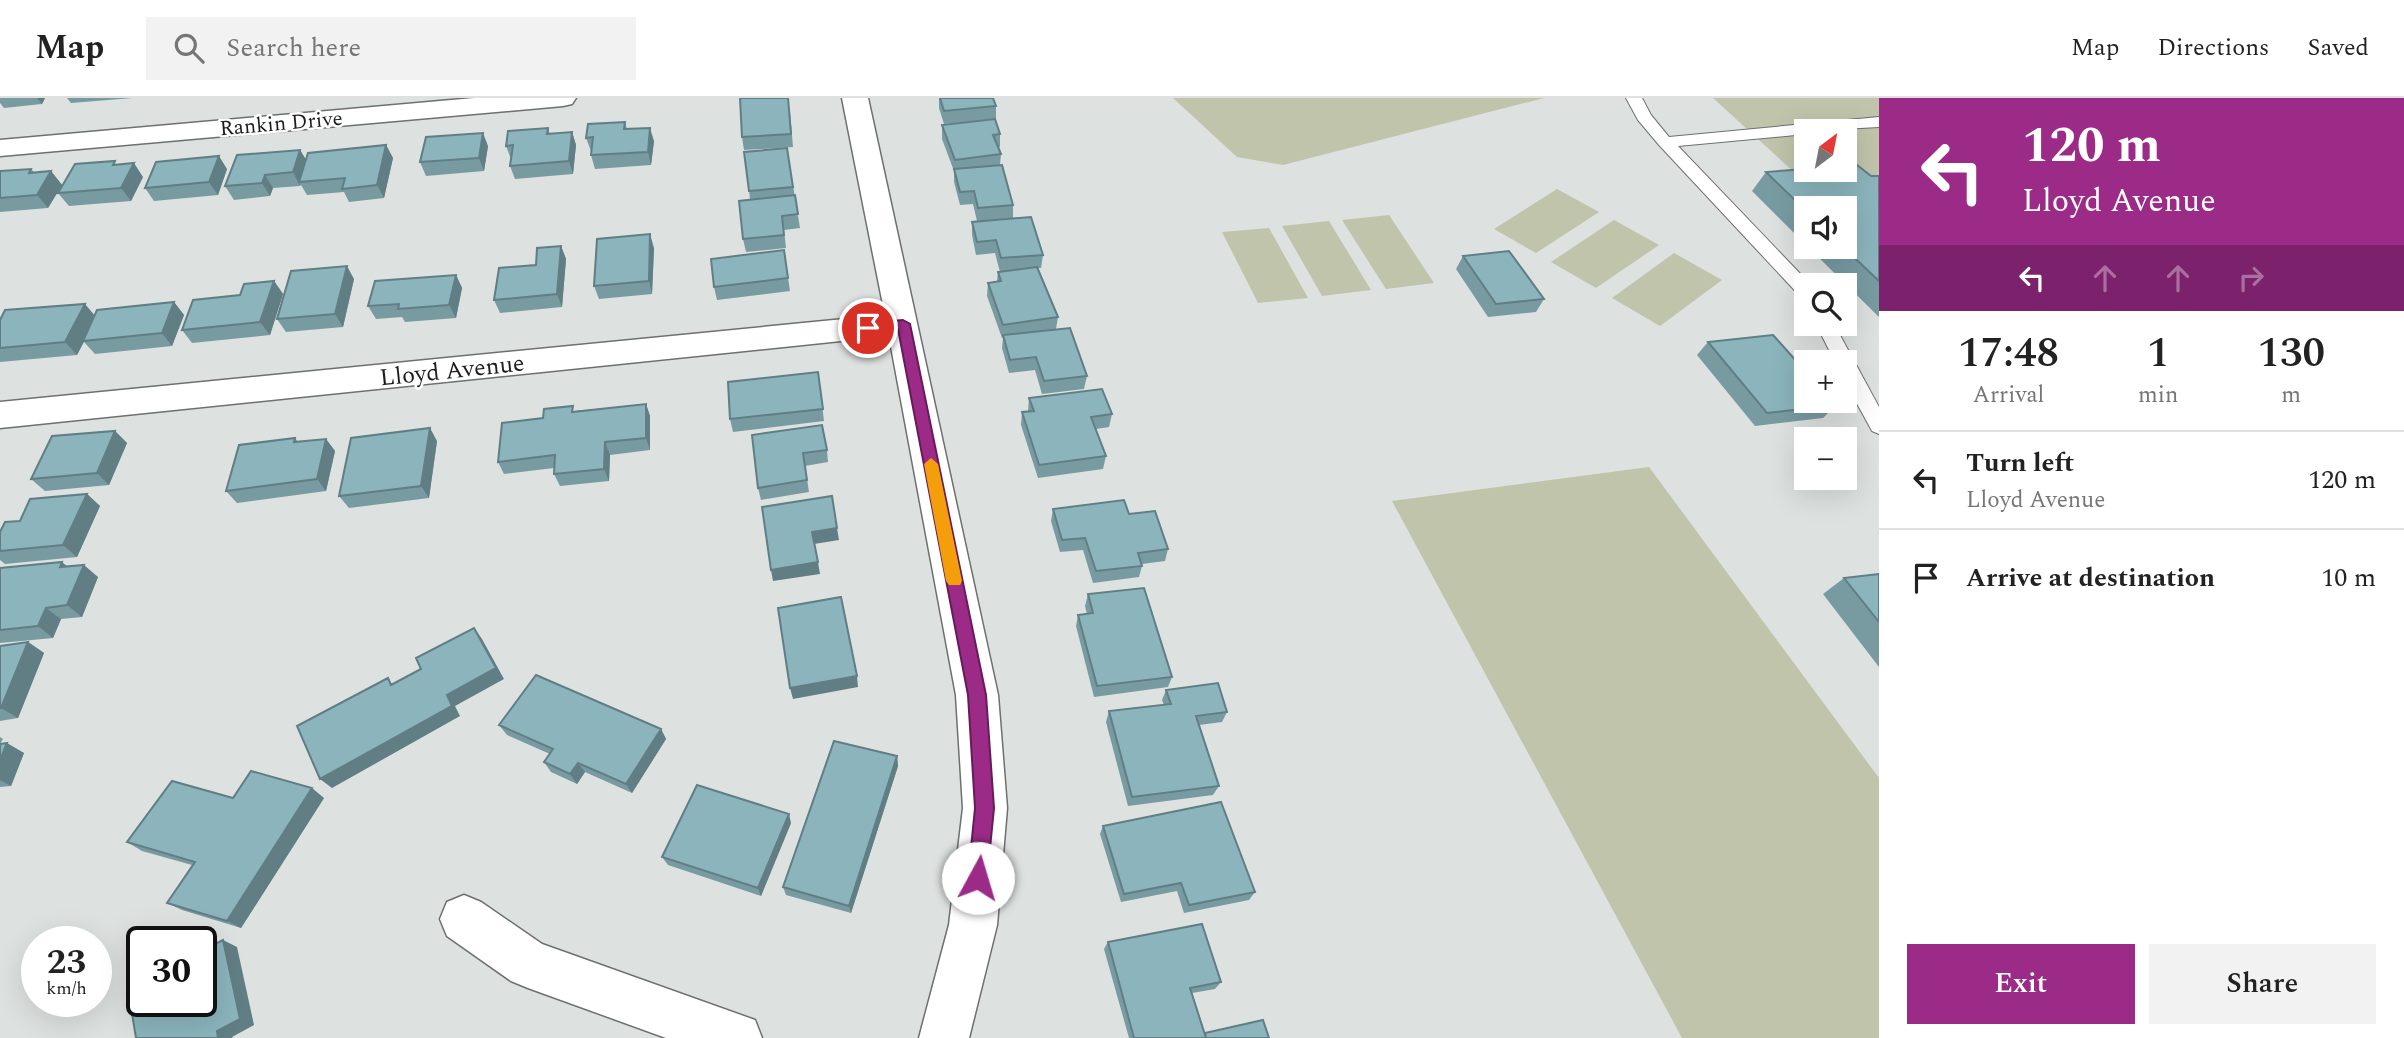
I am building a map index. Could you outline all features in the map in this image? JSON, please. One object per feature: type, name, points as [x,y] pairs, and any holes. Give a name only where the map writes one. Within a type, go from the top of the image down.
[{"type":"street","name":"Rankin Drive","points":[[0,148],[563,98]]},
{"type":"street","points":[[855,98],[977,695],[985,808],[973,925],[944,1038]]},
{"type":"street","name":"Lloyd Avenue","points":[[0,415],[903,324]]},
{"type":"street","points":[[464,919],[528,964],[737,1038]]},
{"type":"lane","points":[[1634,98],[1644,117],[1665,142],[1794,278]]},
{"type":"lane","points":[[1665,142],[1879,122]]},
{"type":"lane","points":[[1831,336],[1879,426]]},
{"type":"green space","points":[[1173,98],[1544,98],[1283,165],[1237,157]]},
{"type":"green space","points":[[1713,98],[1879,98],[1879,177],[1857,179],[1857,119],[1794,119],[1794,172]]},
{"type":"green space","points":[[1805,182],[1835,182],[1808,185]]},
{"type":"green space","points":[[1557,189],[1599,212],[1536,253],[1494,229]]},
{"type":"green space","points":[[1389,215],[1434,283],[1386,289],[1342,220]]},
{"type":"green space","points":[[1614,220],[1659,245],[1596,288],[1551,262]]},
{"type":"green space","points":[[1329,221],[1371,290],[1322,296],[1282,226]]},
{"type":"green space","points":[[1269,228],[1308,298],[1258,303],[1222,232]]},
{"type":"green space","points":[[1674,253],[1722,280],[1660,326],[1612,298]]},
{"type":"green space","points":[[1649,467],[1879,778],[1879,1038],[1682,1038],[1392,501]]},
{"type":"building","points":[[740,98],[788,98],[791,134],[742,137]]},
{"type":"building","points":[[940,98],[993,98],[996,106],[944,111]]},
{"type":"building","points":[[995,119],[1000,134],[993,135],[1001,154],[955,160],[942,125]]},
{"type":"building","points":[[625,122],[624,129],[650,128],[648,152],[591,155],[593,137],[586,138],[588,124]]},
{"type":"building","points":[[548,128],[547,134],[572,132],[569,161],[510,166],[513,145],[506,146],[508,131]]},
{"type":"building","points":[[483,133],[479,158],[420,162],[426,137]]},
{"type":"building","points":[[386,145],[377,185],[342,189],[345,178],[299,182],[308,153]]},
{"type":"building","points":[[787,148],[793,187],[749,191],[744,152]]},
{"type":"building","points":[[300,150],[293,172],[265,175],[262,183],[225,186],[237,155]]},
{"type":"building","points":[[219,156],[209,182],[145,188],[156,162]]},
{"type":"building","points":[[115,161],[113,165],[134,163],[121,188],[58,193],[75,164]]},
{"type":"building","points":[[1002,165],[1013,205],[978,208],[974,191],[960,192],[954,169]]},
{"type":"building","points":[[1857,165],[1871,176],[1879,176],[1879,281],[1856,259],[1857,196],[1794,196],[1794,199],[1766,172],[1794,170],[1794,182],[1857,182]]},
{"type":"building","points":[[31,169],[29,173],[51,171],[37,195],[0,198],[0,171]]},
{"type":"building","points":[[795,195],[798,214],[782,216],[784,235],[743,239],[739,201]]},
{"type":"building","points":[[1031,217],[1043,255],[1001,258],[996,240],[977,242],[972,222]]},
{"type":"building","points":[[650,234],[649,281],[594,286],[597,239]]},
{"type":"building","points":[[561,246],[557,294],[494,300],[499,268],[536,265],[537,248]]},
{"type":"building","points":[[784,250],[788,278],[714,287],[711,259]]},
{"type":"building","points":[[1509,251],[1544,299],[1496,304],[1463,256]]},
{"type":"building","points":[[347,266],[335,314],[277,319],[291,271]]},
{"type":"building","points":[[1037,267],[1058,317],[1003,325],[988,283],[1001,281],[998,272]]},
{"type":"building","points":[[456,275],[449,305],[398,309],[399,304],[368,306],[375,281]]},
{"type":"building","points":[[274,281],[260,322],[182,330],[193,300],[240,295],[244,284]]},
{"type":"building","points":[[174,302],[162,333],[83,341],[97,310]]},
{"type":"building","points":[[85,304],[65,342],[0,348],[0,320],[5,310]]},
{"type":"building","points":[[1070,328],[1087,376],[1044,381],[1036,357],[1010,360],[1003,335]]},
{"type":"building","points":[[1773,335],[1794,359],[1794,410],[1767,413],[1708,342]]},
{"type":"building","points":[[818,372],[823,409],[730,419],[728,382]]},
{"type":"building","points":[[1102,389],[1112,414],[1091,417],[1106,456],[1039,465],[1022,412],[1034,411],[1029,398]]},
{"type":"building","points":[[646,404],[646,438],[605,442],[604,469],[554,474],[555,455],[498,462],[502,423],[543,418],[544,409],[573,406],[572,412]]},
{"type":"building","points":[[822,425],[827,450],[803,453],[807,480],[758,488],[752,435]]},
{"type":"building","points":[[430,428],[421,486],[339,496],[351,438]]},
{"type":"building","points":[[115,431],[97,473],[31,479],[52,436]]},
{"type":"building","points":[[295,438],[294,442],[326,439],[317,479],[226,491],[239,445]]},
{"type":"building","points":[[87,494],[63,545],[0,551],[0,532],[5,522],[20,521],[30,499]]},
{"type":"building","points":[[832,496],[837,528],[812,532],[818,562],[771,570],[762,507]]},
{"type":"building","points":[[1124,500],[1129,514],[1155,511],[1168,549],[1138,553],[1142,566],[1096,571],[1085,538],[1062,540],[1053,509]]},
{"type":"building","points":[[62,562],[60,567],[84,565],[67,605],[46,608],[38,626],[0,630],[0,568]]},
{"type":"building","points":[[1879,574],[1879,622],[1844,578]]},
{"type":"building","points":[[1144,588],[1172,677],[1097,686],[1078,615],[1093,613],[1088,594]]},
{"type":"building","points":[[841,597],[857,676],[790,688],[778,608]]},
{"type":"building","points":[[474,628],[496,668],[447,695],[452,706],[320,779],[297,726],[388,678],[391,685],[421,669],[416,658]]},
{"type":"building","points":[[28,642],[1,708],[0,708],[0,646]]},
{"type":"building","points":[[536,675],[661,729],[626,784],[578,763],[570,774],[544,762],[553,749],[499,725]]},
{"type":"building","points":[[1218,683],[1227,712],[1196,716],[1219,786],[1132,797],[1109,711],[1171,704],[1166,690]]},
{"type":"building","points":[[834,741],[897,756],[849,906],[783,887]]},
{"type":"building","points":[[7,743],[0,760],[0,744]]},
{"type":"building","points":[[251,771],[312,788],[227,921],[167,903],[195,862],[127,842],[172,781],[233,798]]},
{"type":"building","points":[[697,785],[789,814],[758,888],[662,857]]},
{"type":"building","points":[[1221,802],[1255,892],[1189,905],[1181,883],[1124,894],[1103,826]]},
{"type":"building","points":[[1202,924],[1221,982],[1190,988],[1206,1038],[1134,1038],[1108,942]]},
{"type":"building","points":[[223,940],[240,1019],[217,1031],[218,1038],[136,1038],[133,1017],[217,1017],[217,943]]},
{"type":"building","points":[[1263,1020],[1269,1038],[1206,1038],[1205,1033]]},
{"type":"slow traffic","points":[[931,464],[954,581]]},
{"type":"route","points":[[868,328],[903,324],[930,457],[977,695],[985,808],[978,878]]}]
